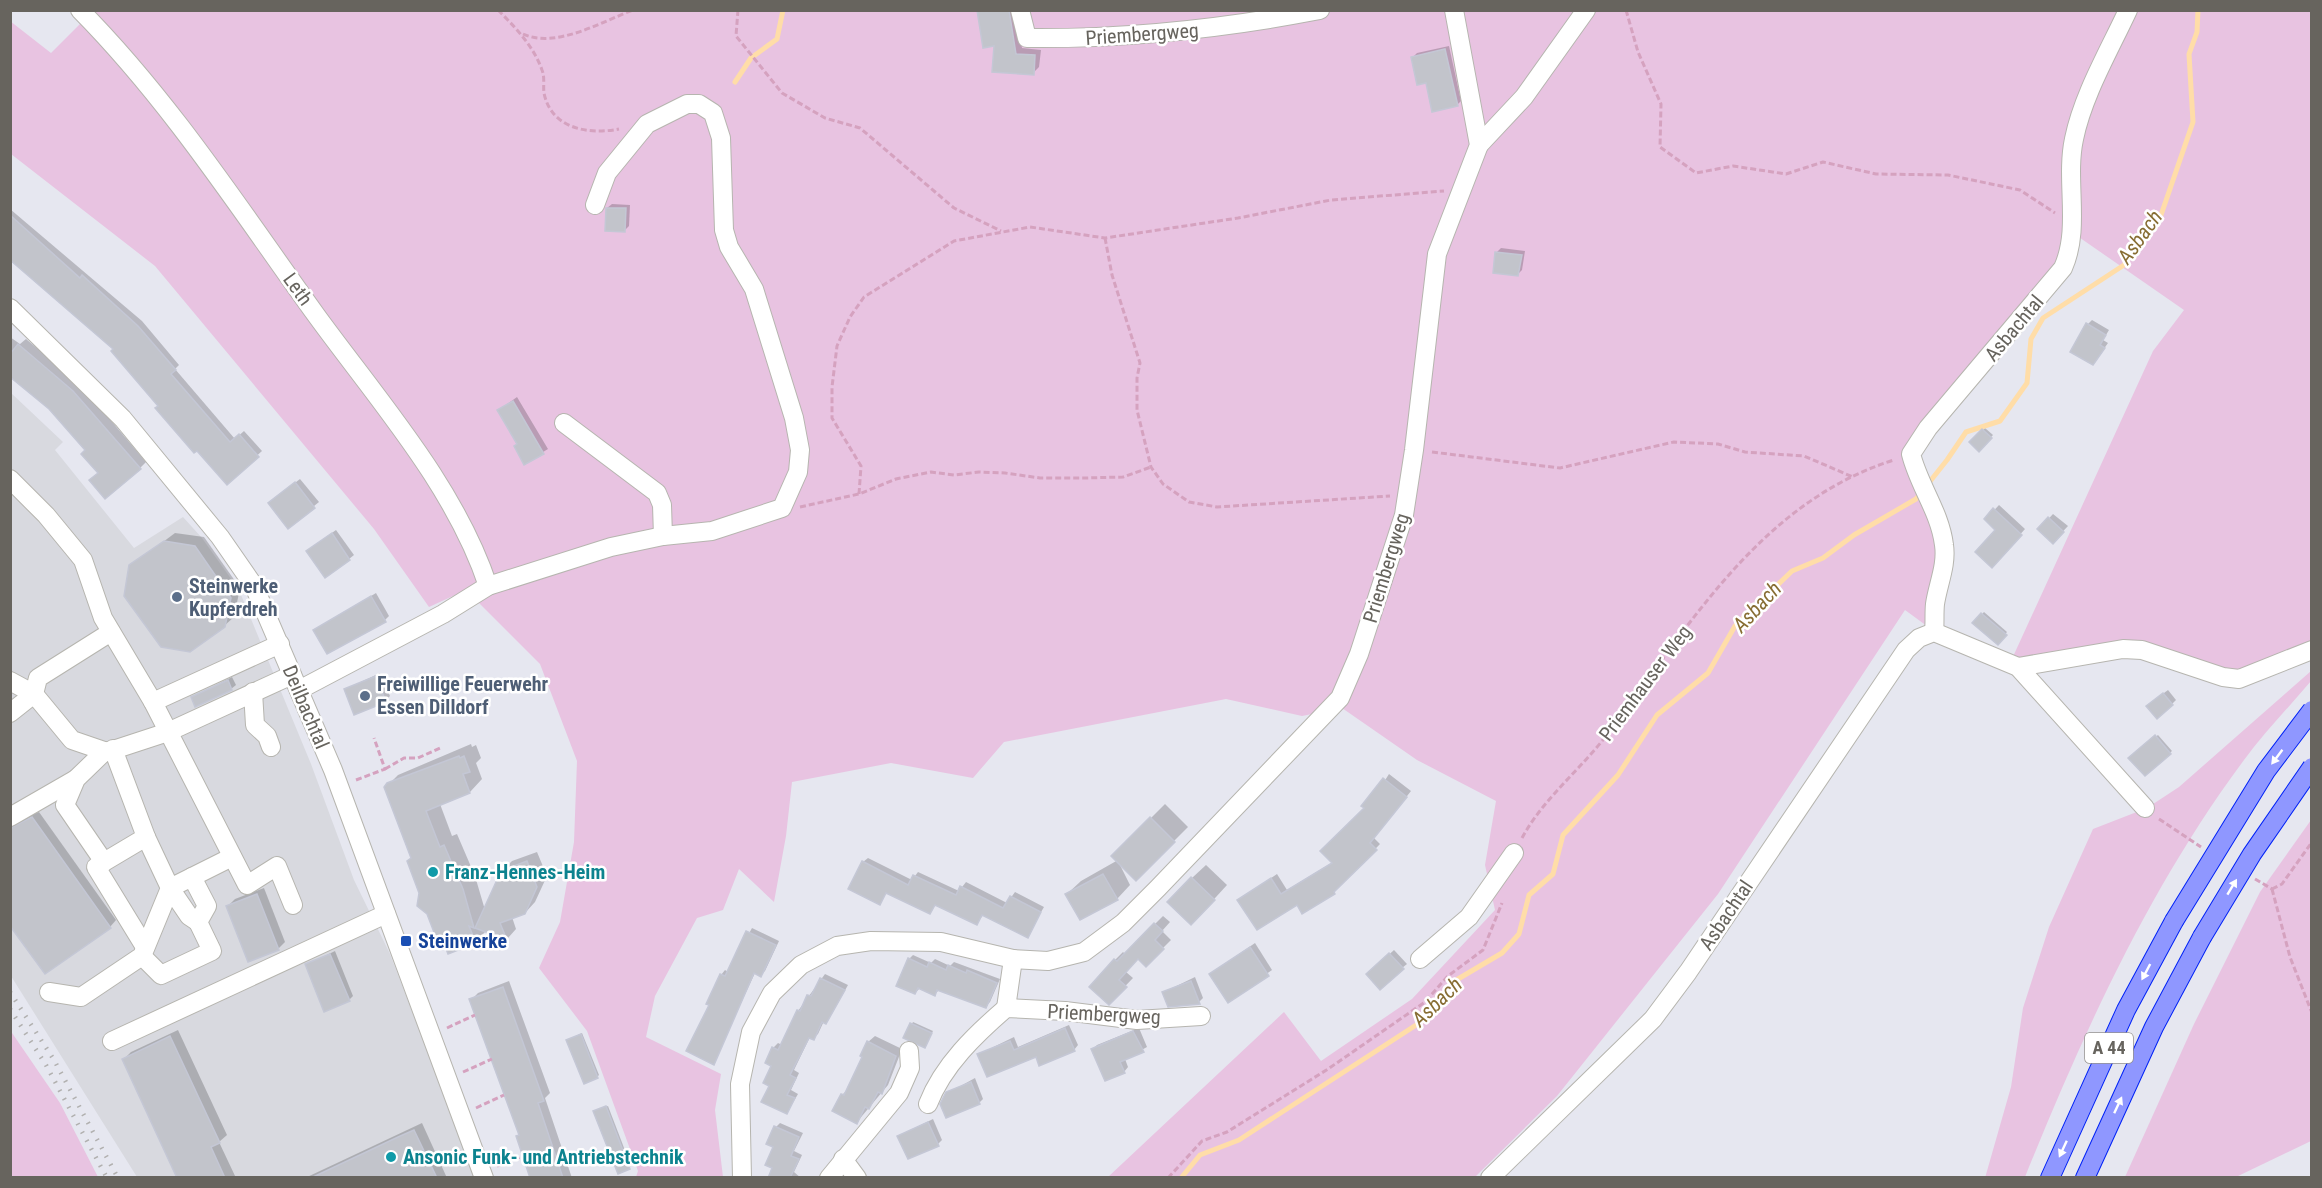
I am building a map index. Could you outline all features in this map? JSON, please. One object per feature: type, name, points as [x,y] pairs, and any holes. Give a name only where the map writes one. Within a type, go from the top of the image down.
[{"type":"highway","name":"A 44","points":[[2050,1178],[2126,1010],[2174,921],[2254,790],[2312,710]]},
{"type":"highway","name":"A 44","points":[[2085,1178],[2154,1027],[2202,937],[2252,854],[2312,767]]},
{"type":"street","name":"Leth","points":[[80,10],[165,105],[424,463],[471,540],[483,589]]},
{"type":"street","name":"Priembergweg","points":[[1020,10],[1027,38],[1073,39],[1164,34],[1249,24],[1320,10]]},
{"type":"street","points":[[1454,10],[1479,145]]},
{"type":"street","points":[[1479,145],[1524,97],[1586,10]]},
{"type":"street","name":"Asbachtal","points":[[1911,454],[1928,429],[2056,278],[2068,256],[2072,224],[2073,140],[2086,103],[2128,10]]},
{"type":"street","points":[[10,817],[76,779],[109,750],[168,732],[253,692],[295,682],[443,614],[483,589],[611,547],[663,536],[712,531],[782,508],[798,472],[800,450],[794,418],[754,289],[729,247],[724,230],[721,188],[723,153],[719,124],[708,108],[687,104],[647,124],[608,172],[595,205]]},
{"type":"street","name":"Priembergweg","points":[[742,1178],[740,1104],[747,1047],[760,1011],[772,993],[801,965],[837,946],[871,941],[941,942],[1013,958],[1048,961],[1077,955],[1098,944],[1158,888],[1328,712],[1348,682],[1359,654],[1404,515],[1437,254],[1479,145]]},
{"type":"street","name":"Deilbachtal","points":[[10,308],[123,418],[213,528],[254,586],[339,786],[483,1175]]},
{"type":"street","points":[[564,423],[657,493],[662,505],[663,536]]},
{"type":"street","points":[[1911,454],[1916,475],[1931,500],[1944,546],[1943,572],[1935,605],[1934,632],[2018,667],[2145,808]]},
{"type":"street","points":[[10,480],[46,515],[83,560],[103,618],[153,702],[247,885],[277,866],[293,905]]},
{"type":"street","points":[[10,712],[34,694],[38,678],[111,632]]},
{"type":"street","name":"Asbachtal","points":[[1490,1178],[1653,1019],[1694,963],[1906,650],[1919,638],[1934,632]]},
{"type":"street","points":[[153,702],[280,644]]},
{"type":"street","points":[[2018,667],[2123,649],[2142,650],[2223,677],[2239,679],[2312,650]]},
{"type":"street","points":[[10,681],[34,694],[72,740],[109,750]]},
{"type":"street","points":[[253,692],[255,725],[267,736],[272,747]]},
{"type":"street","points":[[109,750],[170,888],[189,916],[198,922],[212,951],[161,975],[143,951],[96,867],[146,837]]},
{"type":"street","points":[[76,779],[65,805],[104,862]]},
{"type":"street","points":[[1420,959],[1469,917],[1514,853]]},
{"type":"street","points":[[49,992],[81,997],[143,951],[170,888],[232,857]]},
{"type":"street","points":[[192,877],[207,906],[198,922]]},
{"type":"street","points":[[112,1041],[386,914]]},
{"type":"street","points":[[928,1104],[938,1083],[956,1059],[975,1036],[1006,1008],[1013,958]]},
{"type":"street","name":"Priembergweg","points":[[1006,1008],[1065,1011],[1137,1020],[1201,1016]]},
{"type":"street","points":[[829,1178],[899,1093],[910,1068],[909,1051]]},
{"type":"street","points":[[843,1159],[857,1178]]},
{"type":"path","points":[[498,10],[522,34],[543,71],[544,94],[551,110],[560,120],[575,128],[589,131],[616,130],[647,124]]},
{"type":"path","points":[[738,10],[736,36],[782,93],[825,118],[860,128],[954,208],[1001,231]]},
{"type":"path","points":[[1626,10],[1638,52],[1661,104],[1660,147],[1696,173],[1733,166],[1786,174],[1823,162],[1876,174],[1948,175],[2020,190],[2072,224]]},
{"type":"path","points":[[522,34],[544,40],[572,33],[631,11]]},
{"type":"path","points":[[859,494],[861,466],[832,418],[832,387],[837,346],[850,317],[864,297],[954,241],[1030,227],[1105,238],[1238,218],[1331,200],[1463,189]]},
{"type":"path","points":[[1105,238],[1112,275],[1140,363],[1137,378],[1137,410],[1151,467],[1163,484],[1189,502],[1216,507],[1407,496]]},
{"type":"path","points":[[1414,450],[1560,468],[1674,442],[1707,444],[1745,452],[1804,456],[1853,477]]},
{"type":"path","name":"Priemhauser Weg","points":[[1514,853],[1540,810],[1603,739],[1655,667],[1740,561],[1762,539],[1818,496],[1853,477],[1911,454]]},
{"type":"path","points":[[782,508],[795,509],[859,494],[896,479],[931,472],[954,475],[1005,472],[1040,478],[1085,478],[1122,477],[1151,467]]},
{"type":"path","points":[[374,738],[385,769]]},
{"type":"path","points":[[339,786],[385,769],[404,758],[418,758],[440,748]]},
{"type":"path","points":[[2312,842],[2282,884],[2272,889],[2290,957],[2312,1013]]},
{"type":"path","points":[[1168,1178],[1202,1141],[1227,1132],[1328,1069],[1425,1002],[1448,976],[1483,950],[1503,900]]},
{"type":"path","points":[[430,1035],[475,1015]]},
{"type":"path","points":[[446,1080],[492,1059]]},
{"type":"path","points":[[460,1114],[504,1095]]},
{"type":"path","points":[[483,1175],[523,1156]]},
{"type":"shaded area","points":[[94,10],[2123,11],[2081,102],[2065,254],[1908,452],[1938,530],[1931,629],[1905,610],[1718,894],[1557,1096],[1474,1178],[1108,1177],[1284,1012],[1321,1061],[1412,999],[1495,910],[1485,865],[1496,801],[1417,760],[1342,708],[1302,716],[1226,699],[1004,742],[973,778],[891,763],[792,782],[786,836],[774,902],[739,869],[723,910],[697,918],[655,996],[646,1037],[721,1074],[715,1110],[723,1177],[636,1177],[638,1171],[587,1031],[539,968],[560,922],[574,842],[577,761],[540,664],[466,590],[429,607],[374,529],[155,266],[11,154],[10,21],[51,53]]},
{"type":"shaded area","points":[[2132,11],[2311,11],[2311,646],[2239,677],[2141,648],[2011,661],[2153,351],[2184,310],[2073,233],[2078,142]]},
{"type":"shaded area","points":[[10,392],[63,442],[55,450],[134,548],[183,517],[202,538],[239,590],[311,764],[354,880],[390,954],[476,1177],[137,1177],[11,976]]},
{"type":"shaded area","points":[[2311,671],[2311,681],[2252,750],[2210,808],[2149,909],[2070,1069],[2025,1177],[1985,1178],[2011,1087],[2023,1008],[2049,927],[2093,829],[2147,808],[2179,787]]},
{"type":"shaded area","points":[[2311,820],[2311,1141],[2236,1177],[2125,1177],[2194,1024],[2260,892]]},
{"type":"shaded area","points":[[10,1030],[60,1103],[98,1177],[11,1177]]},
{"type":"building","points":[[977,10],[1009,10],[1016,54],[1035,55],[1034,75],[992,72],[994,46],[983,48]]},
{"type":"building","points":[[1445,49],[1458,106],[1432,112],[1426,83],[1417,85],[1411,57]]},
{"type":"building","points":[[606,208],[626,208],[625,232],[605,231]]},
{"type":"building","points":[[10,215],[80,278],[82,275],[138,326],[176,370],[171,374],[230,442],[239,434],[259,457],[227,485],[197,451],[194,453],[155,408],[158,406],[111,351],[113,349],[10,260]]},
{"type":"building","points":[[1495,252],[1522,255],[1518,276],[1493,273]]},
{"type":"building","points":[[2086,323],[2106,335],[2100,345],[2105,348],[2093,365],[2070,352]]},
{"type":"building","points":[[18,344],[73,391],[141,469],[105,499],[89,480],[98,473],[81,454],[85,450],[49,409],[10,377],[10,354]]},
{"type":"building","points":[[513,401],[544,454],[524,465],[514,446],[517,444],[497,410]]},
{"type":"building","points":[[1982,429],[1992,438],[1979,452],[1969,442]]},
{"type":"building","points":[[295,482],[315,508],[288,529],[268,503]]},
{"type":"building","points":[[1993,508],[2022,535],[1992,568],[1975,552],[1995,530],[1984,519]]},
{"type":"building","points":[[2048,517],[2064,532],[2053,544],[2037,529]]},
{"type":"building","points":[[332,533],[350,560],[325,578],[306,551]]},
{"type":"building","name":"Steinwerke Kupferdreh","points":[[164,541],[195,546],[231,598],[225,627],[190,652],[161,647],[124,596],[129,565]]},
{"type":"building","points":[[371,596],[386,622],[327,654],[313,630]]},
{"type":"building","points":[[1981,613],[2007,635],[1998,645],[1972,623]]},
{"type":"building","name":"Freiwillige Feuerwehr Essen Dilldorf","points":[[376,676],[386,702],[354,715],[344,689]]},
{"type":"building","points":[[228,680],[232,690],[195,707],[191,697]]},
{"type":"building","points":[[2163,693],[2173,705],[2157,719],[2146,706]]},
{"type":"building","points":[[2155,735],[2171,754],[2145,776],[2128,758]]},
{"type":"building","name":"Franz-Hennes-Heim","points":[[459,756],[460,758],[464,756],[470,772],[463,774],[470,793],[426,811],[440,847],[444,845],[463,889],[474,928],[469,926],[476,943],[448,954],[445,946],[440,948],[427,914],[417,906],[419,893],[407,861],[411,858],[384,787],[387,783]]},
{"type":"building","points":[[1383,778],[1407,797],[1370,843],[1377,850],[1334,892],[1335,894],[1302,914],[1297,905],[1257,930],[1237,900],[1271,878],[1281,894],[1332,863],[1320,851],[1364,808],[1361,806]]},
{"type":"building","points":[[32,817],[111,928],[45,974],[10,926],[10,828]]},
{"type":"building","points":[[1150,817],[1175,842],[1136,881],[1111,856]]},
{"type":"building","points":[[527,861],[537,887],[525,914],[500,923],[507,940],[475,928],[501,871]]},
{"type":"building","points":[[862,861],[908,885],[913,875],[956,895],[960,886],[1003,908],[1010,896],[1041,912],[1028,938],[982,915],[977,925],[935,905],[930,914],[886,893],[880,905],[848,889]]},
{"type":"building","points":[[1103,874],[1118,900],[1080,920],[1065,894]]},
{"type":"building","points":[[1191,877],[1215,900],[1191,925],[1167,902]]},
{"type":"building","points":[[257,894],[279,950],[248,962],[226,906]]},
{"type":"building","points":[[1154,923],[1163,931],[1155,940],[1164,949],[1146,967],[1138,959],[1119,980],[1127,987],[1109,1005],[1089,987],[1114,959],[1117,961]]},
{"type":"building","points":[[746,931],[776,945],[761,977],[754,973],[714,1065],[686,1051],[709,1005],[706,1004],[720,974],[725,976]]},
{"type":"building","points":[[1250,947],[1269,976],[1228,1003],[1209,974]]},
{"type":"building","points":[[1389,953],[1404,969],[1380,990],[1366,974]]},
{"type":"building","points":[[330,954],[350,1001],[324,1012],[305,964]]},
{"type":"building","points":[[908,958],[927,967],[929,962],[946,970],[948,965],[966,973],[967,970],[997,983],[986,1008],[937,990],[935,996],[918,988],[915,994],[896,986]]},
{"type":"building","points":[[820,978],[845,990],[826,1024],[822,1022],[814,1040],[809,1038],[790,1075],[796,1078],[787,1095],[795,1098],[787,1114],[761,1102],[769,1086],[763,1083],[771,1066],[765,1063],[772,1047],[778,1050],[797,1010],[800,1011],[807,995],[811,996]]},
{"type":"building","points":[[1191,981],[1200,1004],[1168,1007],[1162,992]]},
{"type":"building","points":[[503,987],[544,1101],[538,1103],[563,1178],[530,1178],[516,1136],[519,1135],[469,999]]},
{"type":"building","points":[[910,1023],[932,1033],[925,1048],[903,1038]]},
{"type":"building","points":[[1065,1028],[1075,1051],[1039,1066],[1036,1057],[987,1077],[977,1054],[1010,1041],[1014,1050]]},
{"type":"building","points":[[1133,1031],[1144,1052],[1120,1062],[1125,1073],[1105,1081],[1091,1049]]},
{"type":"building","points":[[581,1034],[598,1078],[584,1084],[566,1040]]},
{"type":"building","points":[[170,1036],[220,1143],[211,1147],[225,1178],[177,1178],[122,1059]]},
{"type":"building","points":[[867,1041],[896,1056],[882,1094],[878,1092],[869,1109],[865,1107],[857,1124],[832,1111],[841,1094],[844,1095]]},
{"type":"building","points":[[971,1082],[980,1104],[946,1118],[940,1104],[946,1092]]},
{"type":"building","points":[[606,1106],[630,1169],[618,1174],[593,1111]]},
{"type":"building","points":[[928,1122],[939,1146],[908,1159],[897,1136]]},
{"type":"building","points":[[774,1126],[799,1137],[791,1156],[799,1159],[790,1178],[768,1178],[772,1168],[765,1165],[773,1147],[766,1144]]},
{"type":"building","name":"Ansonic Funk- und Antriebstechnik","points":[[414,1130],[437,1178],[311,1178],[398,1137]]},
{"type":"waterway","points":[[735,82],[751,58],[777,39],[783,10]]},
{"type":"waterway","name":"Asbach","points":[[1181,1178],[1200,1155],[1239,1140],[1427,1018],[1458,979],[1502,953],[1519,934],[1529,895],[1553,874],[1563,835],[1618,775],[1657,715],[1708,673],[1735,626],[1792,571],[1823,558],[1854,535],[1916,499],[1966,432],[2000,421],[2027,383],[2031,339],[2043,318],[2124,265],[2144,232],[2161,215],[2193,122],[2189,54],[2197,32],[2198,10]]},
{"type":"railway","points":[[10,992],[54,1060],[118,1178]]},
{"type":"railway","points":[[10,1009],[46,1065],[107,1178]]},
{"type":"place","name":"Steinwerke Kupferdreh","points":[[177,597]]},
{"type":"place","name":"Freiwillige Feuerwehr Essen Dilldorf","points":[[365,696]]},
{"type":"place","name":"Franz-Hennes-Heim","points":[[433,872]]},
{"type":"place","name":"Steinwerke","points":[[406,941]]},
{"type":"place","name":"Ansonic Funk- und Antriebstechnik","points":[[391,1157]]}]
